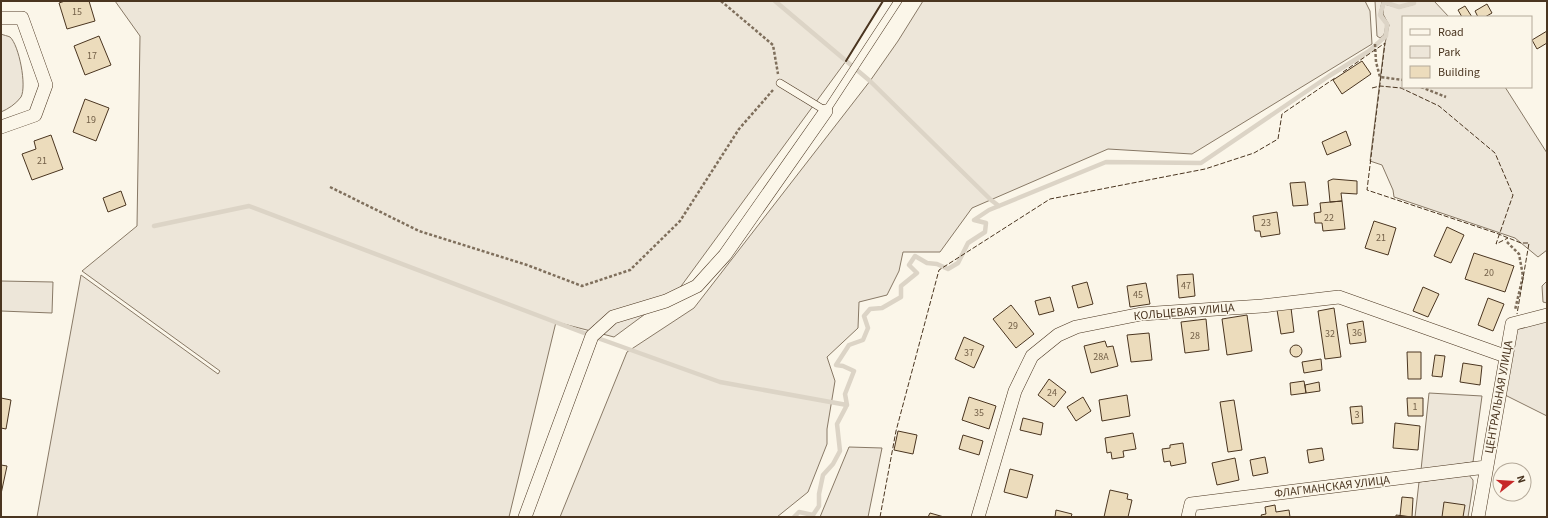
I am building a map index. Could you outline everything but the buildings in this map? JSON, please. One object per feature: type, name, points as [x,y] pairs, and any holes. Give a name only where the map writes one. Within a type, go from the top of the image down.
[{"type":"street","points":[[1,18],[22,18],[46,85],[35,115],[1,127]]},
{"type":"street","points":[[525,517],[592,336],[613,317],[666,301],[697,286],[725,255],[826,111]]},
{"type":"street","name":"КОЛЬЦЕВАЯ УЛИЦА","points":[[978,517],[1015,391],[1032,356],[1058,335],[1076,327],[1141,314],[1262,306],[1339,297],[1505,356]]},
{"type":"street","points":[[1512,324],[1536,316],[1547,315]]},
{"type":"street","name":"ЦЕНТРАЛЬНАЯ УЛИЦА","points":[[1478,517],[1505,356],[1512,324]]},
{"type":"street","name":"ФЛАГМАНСКАЯ УЛИЦА","points":[[1188,517],[1191,504],[1486,468]]},
{"type":"lane","points":[[780,83],[826,111],[898,1]]},
{"type":"path","points":[[330,187],[419,231],[527,265],[582,286],[630,270],[680,221],[739,129],[780,83],[772,45],[720,1]]},
{"type":"path","points":[[1375,45],[1376,62],[1380,77],[1402,80]]},
{"type":"path","points":[[1424,88],[1446,97]]},
{"type":"path","points":[[1507,242],[1519,254],[1523,276],[1512,324]]},
{"type":"green space","points":[[115,1],[883,1],[846,61],[679,289],[614,337],[556,322],[509,517],[37,517],[81,275],[218,374],[220,371],[82,271],[137,226],[140,36]]},
{"type":"green space","points":[[923,1],[1365,1],[1370,11],[1372,44],[1192,154],[1108,149],[972,208],[940,252],[903,252],[899,271],[887,295],[859,302],[858,328],[827,357],[835,381],[827,429],[827,444],[808,492],[777,517],[560,517],[627,352],[694,308],[870,81],[898,41]]},
{"type":"green space","points":[[1375,1],[1411,1],[1412,3],[1399,6],[1382,2],[1379,15],[1386,25],[1384,35],[1380,38],[1377,36]]},
{"type":"green space","points":[[1414,1],[1434,1],[1448,16],[1402,16],[1402,88],[1506,88],[1547,153],[1547,250],[1538,257],[1515,238],[1394,197],[1393,190],[1382,165],[1370,161],[1384,48],[1389,25],[1383,14],[1384,4],[1400,8],[1415,4]]},
{"type":"green space","points":[[1,34],[10,37],[16,48],[23,75],[23,92],[17,102],[1,112]]},
{"type":"green space","points":[[1,281],[53,282],[52,313],[1,311]]},
{"type":"green space","points":[[1547,281],[1547,303],[1543,302],[1542,286]]},
{"type":"green space","points":[[1547,321],[1547,416],[1501,393],[1514,329]]},
{"type":"green space","points":[[1429,393],[1482,396],[1473,462],[1421,470]]},
{"type":"green space","points":[[849,447],[882,448],[868,517],[820,517]]},
{"type":"green space","points":[[1469,475],[1473,480],[1473,485],[1468,517],[1415,517],[1419,482]]},
{"type":"waterway","points":[[775,1],[870,81],[991,200],[999,206]]},
{"type":"waterway","points":[[794,517],[799,512],[813,515],[819,506],[819,494],[823,475],[833,464],[840,451],[837,424],[847,405],[845,394],[854,371],[843,366],[836,365],[849,345],[863,340],[868,328],[864,316],[870,309],[882,308],[901,297],[901,286],[917,273],[909,265],[915,256],[927,263],[937,264],[948,269],[958,263],[968,243],[985,232],[986,223],[974,220],[989,210],[1106,162],[1201,163],[1329,76],[1369,51],[1386,36],[1387,24],[1380,15],[1384,2],[1399,7],[1414,3],[1413,1]]},
{"type":"waterway","points":[[154,226],[249,206],[592,336],[720,382],[847,405]]},
{"type":"fence","points":[[1343,72],[1385,43],[1367,190],[1496,233],[1521,243],[1529,243],[1517,314]]},
{"type":"fence","points":[[880,517],[896,431],[939,270],[1050,199],[1205,169],[1254,153],[1278,139],[1282,114],[1335,78]]},
{"type":"fence","points":[[1372,88],[1380,86],[1401,88],[1439,106],[1495,153],[1513,195],[1496,244],[1508,238]]},
{"type":"wall","points":[[846,61],[883,1]]}]
